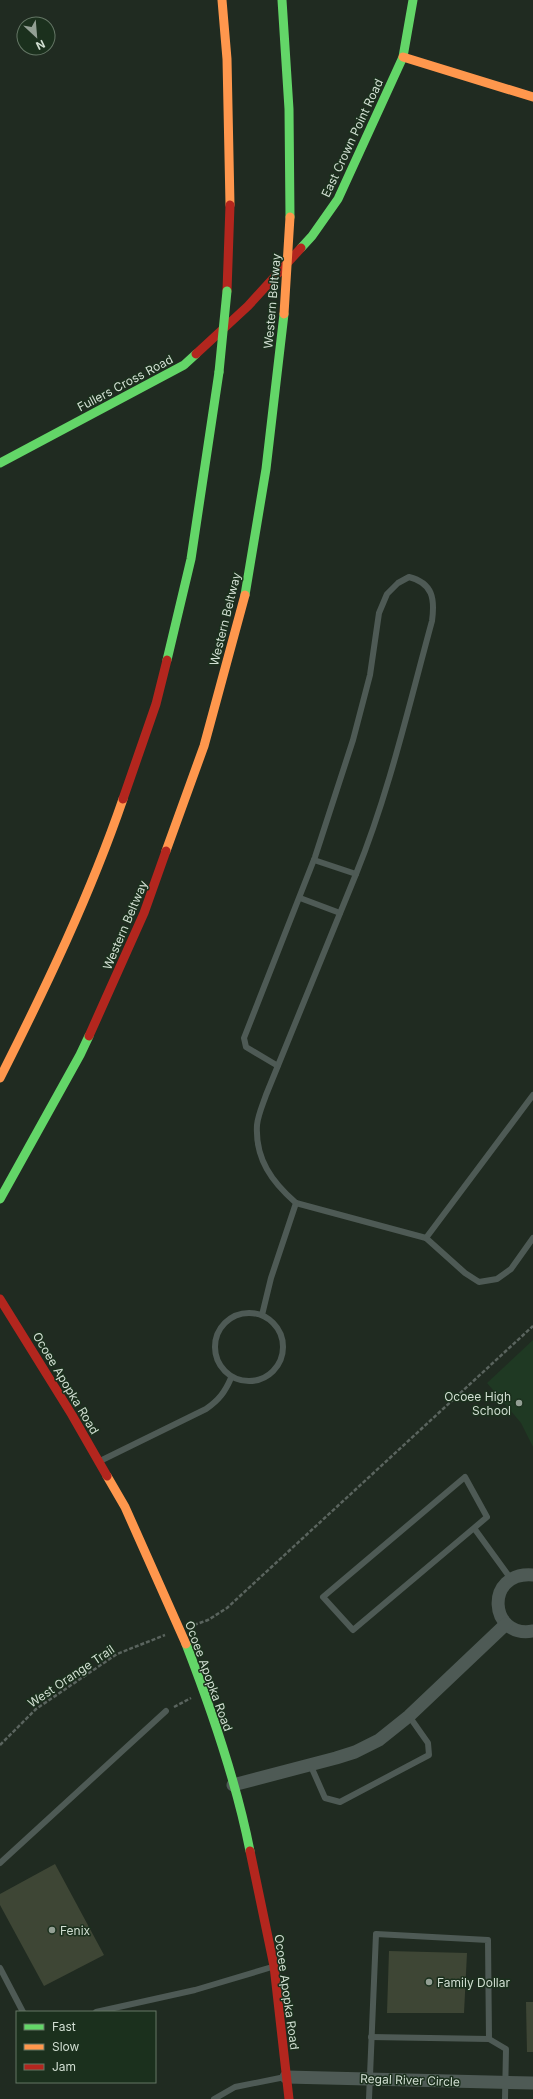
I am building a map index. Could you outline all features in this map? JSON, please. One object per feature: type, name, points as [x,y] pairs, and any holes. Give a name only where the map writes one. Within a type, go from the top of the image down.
[{"type":"main road","points":[[0,1078],[50,980],[107,845],[156,704],[191,559],[220,372],[227,291],[231,184],[227,60],[222,0]]},
{"type":"main road","name":"Western Beltway","points":[[0,1199],[80,1055],[141,920],[204,746],[245,597],[266,469],[284,314],[290,217],[289,109],[282,0]]},
{"type":"main road","name":"East Crown Point Road","points":[[248,306],[312,236],[338,199],[403,57],[413,0]]},
{"type":"main road","points":[[403,57],[533,97]]},
{"type":"main road","name":"Fullers Cross Road","points":[[0,463],[184,365],[248,306]]},
{"type":"main road","name":"Ocoee Apopka Road","points":[[0,1299],[72,1415],[125,1507],[180,1630],[204,1691],[244,1819],[274,1966],[289,2099]]},
{"type":"street","points":[[533,1575],[525,1574],[511,1579],[500,1590],[498,1599],[498,1608],[506,1624],[522,1632],[533,1631]]},
{"type":"street","points":[[233,1785],[355,1752],[378,1740],[410,1716],[506,1624]]},
{"type":"street","name":"Regal River Circle","points":[[286,2076],[533,2083]]},
{"type":"lane","points":[[278,1066],[246,1048],[244,1038],[314,860],[353,740],[370,675],[380,613],[387,594],[398,583],[409,577],[420,580],[431,591],[434,603],[432,620],[386,789],[370,840],[340,913],[278,1066],[266,1095],[257,1124],[259,1150],[268,1172],[275,1183],[296,1203],[426,1238],[465,1273],[480,1282],[497,1279],[511,1269],[533,1238]]},
{"type":"lane","points":[[314,860],[356,874]]},
{"type":"lane","points":[[300,898],[340,913]]},
{"type":"lane","points":[[426,1238],[533,1095]]},
{"type":"lane","points":[[262,1315],[270,1278],[296,1203]]},
{"type":"lane","points":[[243,1313],[262,1315],[273,1322],[280,1331],[283,1341],[283,1352],[280,1363],[273,1372],[263,1378],[242,1382],[231,1378],[222,1369],[215,1357],[214,1345],[217,1333],[224,1323],[232,1317],[243,1313]]},
{"type":"lane","points":[[99,1461],[206,1409],[216,1402],[225,1391],[231,1378]]},
{"type":"lane","points":[[465,1477],[487,1517],[474,1528],[353,1630],[323,1597],[465,1477]]},
{"type":"lane","points":[[474,1528],[511,1579]]},
{"type":"lane","points":[[0,1863],[166,1711]]},
{"type":"lane","points":[[310,1764],[325,1798],[340,1802],[429,1755],[428,1743],[410,1716]]},
{"type":"lane","points":[[369,2099],[376,1934],[488,1940],[489,2039]]},
{"type":"lane","points":[[100,2011],[195,1990],[274,1966]]},
{"type":"lane","points":[[0,1968],[22,2011]]},
{"type":"lane","points":[[371,2037],[489,2039],[506,2049],[505,2099]]},
{"type":"lane","points":[[214,2099],[235,2087],[286,2076]]},
{"type":"path","name":"West Orange Trail","points":[[0,1744],[36,1709],[117,1654],[208,1620],[227,1608],[533,1326]]},
{"type":"path","points":[[166,1711],[204,1691]]},
{"type":"shaded area","name":"Ocoee High School","points":[[533,1340],[533,1447],[521,1423],[487,1383]]},
{"type":"building","name":"Fenix","points":[[55,1864],[104,1955],[44,1986],[0,1905],[0,1894]]},
{"type":"building","points":[[389,1951],[467,1953],[464,2013],[387,2013]]},
{"type":"building","points":[[526,2002],[533,2002],[533,2052],[527,2052]]},
{"type":"traffic: fast","points":[[282,0],[289,109],[290,217]]},
{"type":"traffic: fast","points":[[301,248],[312,236],[338,199],[403,57],[413,0]]},
{"type":"traffic: fast","points":[[219,372],[227,291]]},
{"type":"traffic: fast","points":[[245,595],[266,469],[284,314]]},
{"type":"traffic: fast","points":[[0,463],[184,365],[196,354]]},
{"type":"traffic: fast","points":[[167,660],[191,559],[219,372]]},
{"type":"traffic: fast","points":[[0,1199],[80,1055],[89,1036]]},
{"type":"traffic: fast","points":[[186,1644],[222,1746],[238,1798],[250,1851]]},
{"type":"traffic: slow","points":[[222,0],[227,59],[230,205]]},
{"type":"traffic: slow","points":[[403,57],[533,97]]},
{"type":"traffic: slow","points":[[284,314],[290,217]]},
{"type":"traffic: slow","points":[[166,851],[204,746],[245,595]]},
{"type":"traffic: slow","points":[[0,1078],[34,1010],[82,905],[123,799]]},
{"type":"traffic: slow","points":[[107,1476],[125,1507],[186,1644]]},
{"type":"traffic: jam","points":[[227,291],[230,205]]},
{"type":"traffic: jam","points":[[196,354],[248,306],[301,248]]},
{"type":"traffic: jam","points":[[123,799],[156,704],[167,660]]},
{"type":"traffic: jam","points":[[89,1036],[144,913],[166,851]]},
{"type":"traffic: jam","points":[[0,1299],[72,1415],[107,1476]]},
{"type":"traffic: jam","points":[[250,1851],[274,1966],[289,2099]]},
{"type":"place","name":"Ocoee High School","points":[[519,1403]]},
{"type":"place","name":"Fenix","points":[[52,1930]]},
{"type":"place","name":"Family Dollar","points":[[429,1982]]}]
